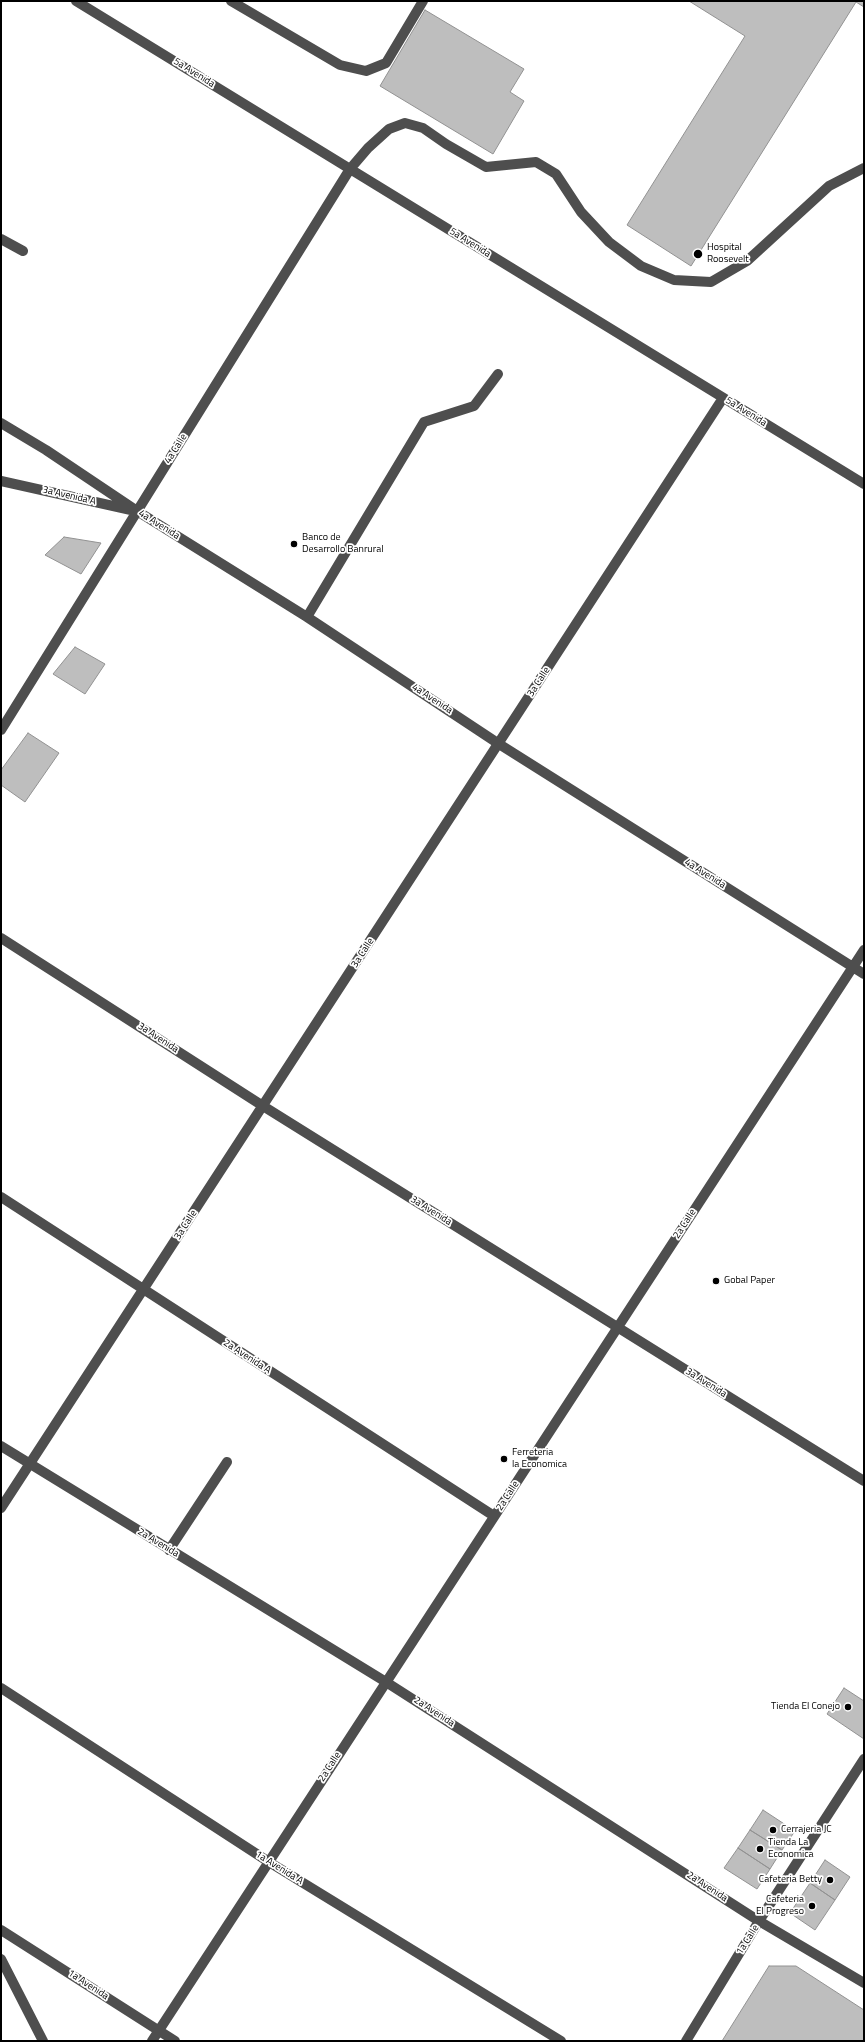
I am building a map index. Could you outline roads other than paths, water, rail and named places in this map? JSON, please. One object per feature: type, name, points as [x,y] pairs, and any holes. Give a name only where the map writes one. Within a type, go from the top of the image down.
[{"type":"street","name":"5a Avenida","points":[[76,1],[864,484]]},
{"type":"street","points":[[231,1],[340,65],[366,71],[386,63],[423,1]]},
{"type":"street","name":"4a Calle","points":[[1,730],[350,169],[368,148],[389,129],[405,123],[423,128],[446,144],[486,167],[536,162],[556,174],[581,212],[609,242],[641,266],[674,280],[711,282],[748,261],[829,186],[864,168]]},
{"type":"street","points":[[1,239],[23,252]]},
{"type":"street","points":[[307,617],[424,422],[474,406],[498,374]]},
{"type":"street","name":"3a Calle","points":[[1,1508],[723,398]]},
{"type":"street","name":"4a Avenida","points":[[1,423],[46,450],[137,511],[307,617],[499,744],[864,974]]},
{"type":"street","name":"3a Avenida A","points":[[1,481],[137,511]]},
{"type":"street","name":"3a Avenida","points":[[1,938],[263,1106],[864,1481]]},
{"type":"street","name":"2a Calle","points":[[152,2041],[864,950]]},
{"type":"street","name":"2a Avenida A","points":[[1,1197],[494,1516]]},
{"type":"street","name":"2a Avenida","points":[[1,1446],[29,1465],[386,1682],[760,1921],[864,1983]]},
{"type":"street","points":[[169,1550],[227,1462]]},
{"type":"street","name":"1a Avenida A","points":[[1,1688],[269,1862],[561,2041]]},
{"type":"street","name":"1a Calle","points":[[686,2041],[760,1921],[864,1759]]},
{"type":"street","name":"1a Avenida","points":[[1,1930],[175,2041]]},
{"type":"street","points":[[1,1959],[43,2041]]},
{"type":"place","name":"Hospital Roosevelt","points":[[698,254]]},
{"type":"place","name":"Banco de Desarrollo Banrural","points":[[294,544]]},
{"type":"place","name":"Gobal Paper","points":[[716,1281]]},
{"type":"place","name":"Ferreteria la Economica","points":[[504,1459]]},
{"type":"place","name":"Tienda El Conejo","points":[[848,1707]]},
{"type":"place","name":"Cerrajeria JC","points":[[773,1830]]},
{"type":"place","name":"Tienda La Economica","points":[[760,1849]]},
{"type":"place","name":"Cafeteria Betty","points":[[830,1880]]},
{"type":"place","name":"Cafeteria El Progreso","points":[[812,1906]]}]
